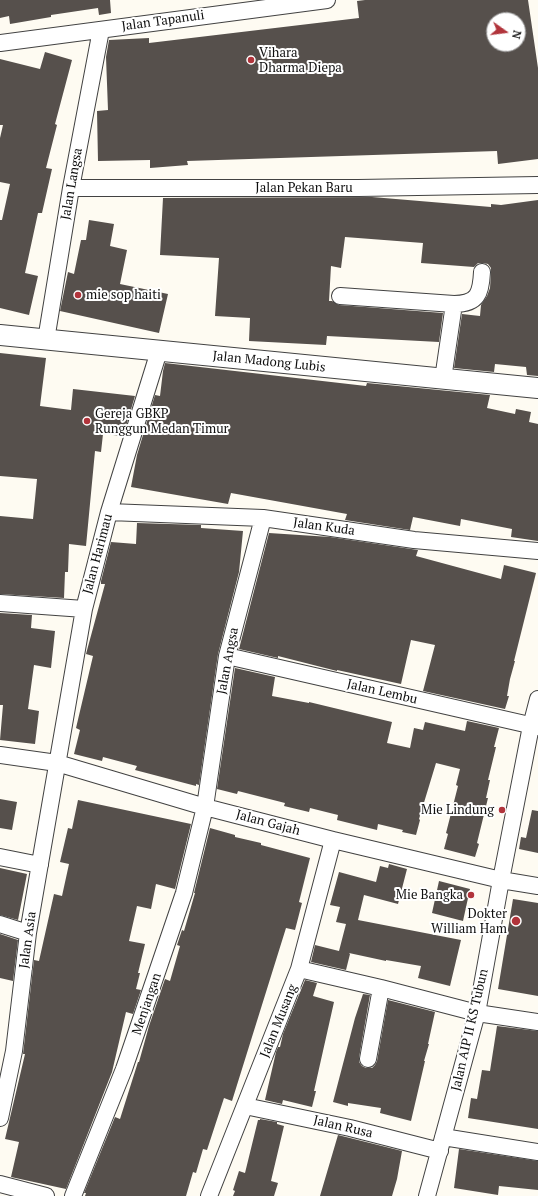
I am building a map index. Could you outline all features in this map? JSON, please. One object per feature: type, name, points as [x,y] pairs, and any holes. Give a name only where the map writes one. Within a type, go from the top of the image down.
[{"type":"street","name":"Jalan Tapanuli","points":[[0,43],[327,0]]},
{"type":"street","name":"Jalan Langsa","points":[[46,340],[71,188],[101,30]]},
{"type":"street","name":"Jalan Pekan Baru","points":[[71,188],[358,188],[538,185]]},
{"type":"street","points":[[340,296],[463,304],[470,302],[480,288],[482,272]]},
{"type":"street","points":[[443,379],[454,304]]},
{"type":"street","name":"Jalan Madong Lubis","points":[[0,335],[538,388]]},
{"type":"street","name":"Jalan Harimau","points":[[57,763],[84,609],[109,512],[159,351]]},
{"type":"street","name":"Jalan Kuda","points":[[109,512],[264,518],[414,540],[538,551]]},
{"type":"street","name":"Jalan Angsa","points":[[206,807],[227,656],[264,518]]},
{"type":"street","points":[[0,603],[84,609]]},
{"type":"street","name":"Jalan Lembu","points":[[227,656],[534,726]]},
{"type":"street","name":"Jalan AIP II KS Tubun","points":[[427,1196],[477,1013],[501,880],[534,726],[538,698]]},
{"type":"street","name":"Jalan Gajah","points":[[0,755],[57,763],[206,807],[333,840],[501,880],[538,886]]},
{"type":"street","name":"Jalan Asia","points":[[0,1118],[14,1051],[28,933],[57,763]]},
{"type":"street","name":"Menjangan","points":[[73,1196],[124,1069],[157,974],[184,893],[206,807]]},
{"type":"street","name":"Jalan Musang","points":[[209,1196],[299,969],[333,840]]},
{"type":"street","points":[[0,857],[40,865]]},
{"type":"street","points":[[0,924],[28,933]]},
{"type":"street","points":[[299,969],[381,988],[477,1013],[538,1022]]},
{"type":"street","points":[[368,1058],[381,988]]},
{"type":"street","name":"Jalan Rusa","points":[[245,1106],[350,1128],[441,1144],[538,1152]]},
{"type":"street","points":[[0,1184],[46,1196]]},
{"type":"building","points":[[0,0],[110,0],[111,13],[99,15],[98,8],[51,15],[51,17],[10,24],[9,16],[0,18]]},
{"type":"building","points":[[365,0],[528,0],[538,68],[538,159],[498,164],[497,151],[187,161],[188,165],[150,168],[150,160],[98,161],[97,111],[108,110],[106,57],[109,40],[149,38],[149,43],[359,18],[357,1]]},
{"type":"building","points":[[45,52],[72,60],[55,124],[57,125],[46,168],[52,169],[42,213],[38,213],[25,273],[38,276],[29,315],[0,308],[0,220],[2,220],[10,184],[0,182],[0,138],[3,125],[0,125],[0,59],[40,69]]},
{"type":"building","points":[[372,197],[491,207],[491,204],[501,205],[538,200],[538,376],[527,375],[526,367],[495,364],[494,372],[454,368],[462,314],[480,316],[481,305],[490,288],[491,268],[488,264],[483,263],[478,263],[474,267],[421,263],[423,243],[345,237],[341,268],[331,266],[329,301],[339,305],[443,313],[439,342],[327,336],[326,345],[249,341],[250,318],[215,316],[219,258],[160,255],[163,198]]},
{"type":"building","points":[[89,220],[114,224],[110,246],[127,250],[120,284],[168,294],[159,333],[60,311],[68,272],[74,274],[81,240],[86,240]]},
{"type":"building","points":[[0,353],[46,358],[40,406],[71,410],[73,389],[135,396],[123,436],[103,434],[101,452],[95,451],[86,546],[69,544],[68,572],[65,572],[64,598],[0,594],[0,516],[33,519],[37,479],[0,476]]},
{"type":"building","points":[[165,363],[366,386],[367,383],[490,395],[487,408],[515,414],[516,409],[531,412],[529,422],[538,424],[538,541],[511,537],[512,529],[461,519],[460,526],[413,517],[410,530],[345,520],[347,514],[231,493],[228,504],[131,487],[137,455],[155,395],[160,396]]},
{"type":"building","points":[[137,523],[201,525],[201,528],[243,531],[239,572],[218,654],[199,785],[196,784],[196,786],[135,770],[137,766],[103,757],[102,761],[74,754],[80,730],[76,728],[93,656],[86,654],[105,584],[101,584],[101,581],[111,542],[136,544]]},
{"type":"building","points":[[269,533],[330,537],[418,550],[416,556],[501,579],[504,565],[536,573],[514,661],[507,696],[509,696],[505,709],[423,691],[435,645],[411,640],[401,684],[337,671],[278,656],[278,658],[239,649]]},
{"type":"building","points":[[0,613],[32,615],[31,628],[55,631],[51,668],[34,665],[28,709],[39,711],[35,744],[0,740],[3,705],[0,705]]},
{"type":"building","points":[[235,668],[275,677],[272,696],[309,702],[392,722],[387,743],[410,748],[414,728],[423,730],[425,722],[465,731],[467,721],[499,728],[488,780],[490,780],[486,798],[488,798],[475,857],[444,849],[448,834],[446,833],[458,786],[456,785],[460,769],[436,763],[419,819],[416,835],[378,824],[377,830],[337,820],[338,815],[310,808],[309,812],[284,806],[285,803],[238,791],[237,794],[217,789]]},
{"type":"building","points":[[0,799],[17,802],[12,830],[0,828]]},
{"type":"building","points":[[78,800],[191,824],[175,889],[156,884],[151,909],[137,906],[129,941],[145,944],[136,989],[141,990],[133,1014],[126,1012],[112,1072],[66,1189],[11,1177],[19,1142],[5,1139],[25,1054],[23,1054],[34,960],[39,961],[54,894],[62,896],[69,864],[60,862],[68,828],[72,829]]},
{"type":"building","points":[[532,810],[538,811],[538,853],[519,849],[521,837],[526,838]]},
{"type":"building","points":[[210,828],[235,835],[235,837],[261,843],[261,845],[310,858],[299,902],[302,903],[295,930],[286,928],[232,1101],[224,1098],[207,1150],[203,1149],[196,1173],[193,1172],[186,1196],[85,1196],[86,1193],[84,1193],[115,1117],[120,1119],[165,979],[170,981],[180,946],[177,945],[182,930],[184,931],[195,893]]},
{"type":"building","points":[[389,864],[407,869],[398,904],[364,895],[358,920],[461,940],[450,986],[418,978],[421,966],[386,961],[349,953],[346,970],[311,962],[315,945],[339,951],[346,924],[336,922],[340,907],[330,905],[339,872],[376,882],[380,866],[388,868]]},
{"type":"building","points":[[0,868],[27,874],[18,920],[0,915]]},
{"type":"building","points":[[439,881],[470,889],[463,921],[432,913]]},
{"type":"building","points":[[513,899],[538,903],[538,996],[498,989]]},
{"type":"building","points":[[0,934],[18,940],[13,981],[0,978]]},
{"type":"building","points":[[305,980],[317,983],[313,996],[334,1002],[314,1091],[316,1091],[312,1107],[283,1100],[282,1104],[265,1100],[276,1052],[278,1047],[280,1047],[283,1034]]},
{"type":"building","points":[[363,994],[370,995],[359,1058],[359,1062],[366,1068],[372,1068],[377,1061],[388,1000],[435,1012],[411,1121],[380,1113],[381,1108],[348,1103],[348,1106],[333,1102],[355,1018]]},
{"type":"building","points":[[497,1026],[538,1031],[538,1129],[468,1118],[471,1098],[477,1099],[482,1070],[490,1071]]},
{"type":"building","points":[[260,1119],[277,1122],[277,1124],[284,1126],[271,1181],[278,1183],[274,1196],[233,1196],[235,1191],[233,1190],[239,1171],[245,1173],[258,1120]]},
{"type":"building","points":[[338,1135],[402,1151],[392,1196],[320,1196]]},
{"type":"building","points":[[459,1149],[538,1161],[538,1190],[499,1186],[498,1195],[454,1188]]},
{"type":"place","name":"Vihara Dharma Diepa","points":[[251,60]]},
{"type":"place","name":"mie sop haiti","points":[[78,295]]},
{"type":"place","name":"Gereja GBKP Runggun Medan Timur","points":[[87,421]]},
{"type":"place","name":"Mie Lindung","points":[[502,810]]},
{"type":"place","name":"Mie Bangka","points":[[471,895]]},
{"type":"place","name":"Dokter William Ham","points":[[516,921]]}]
